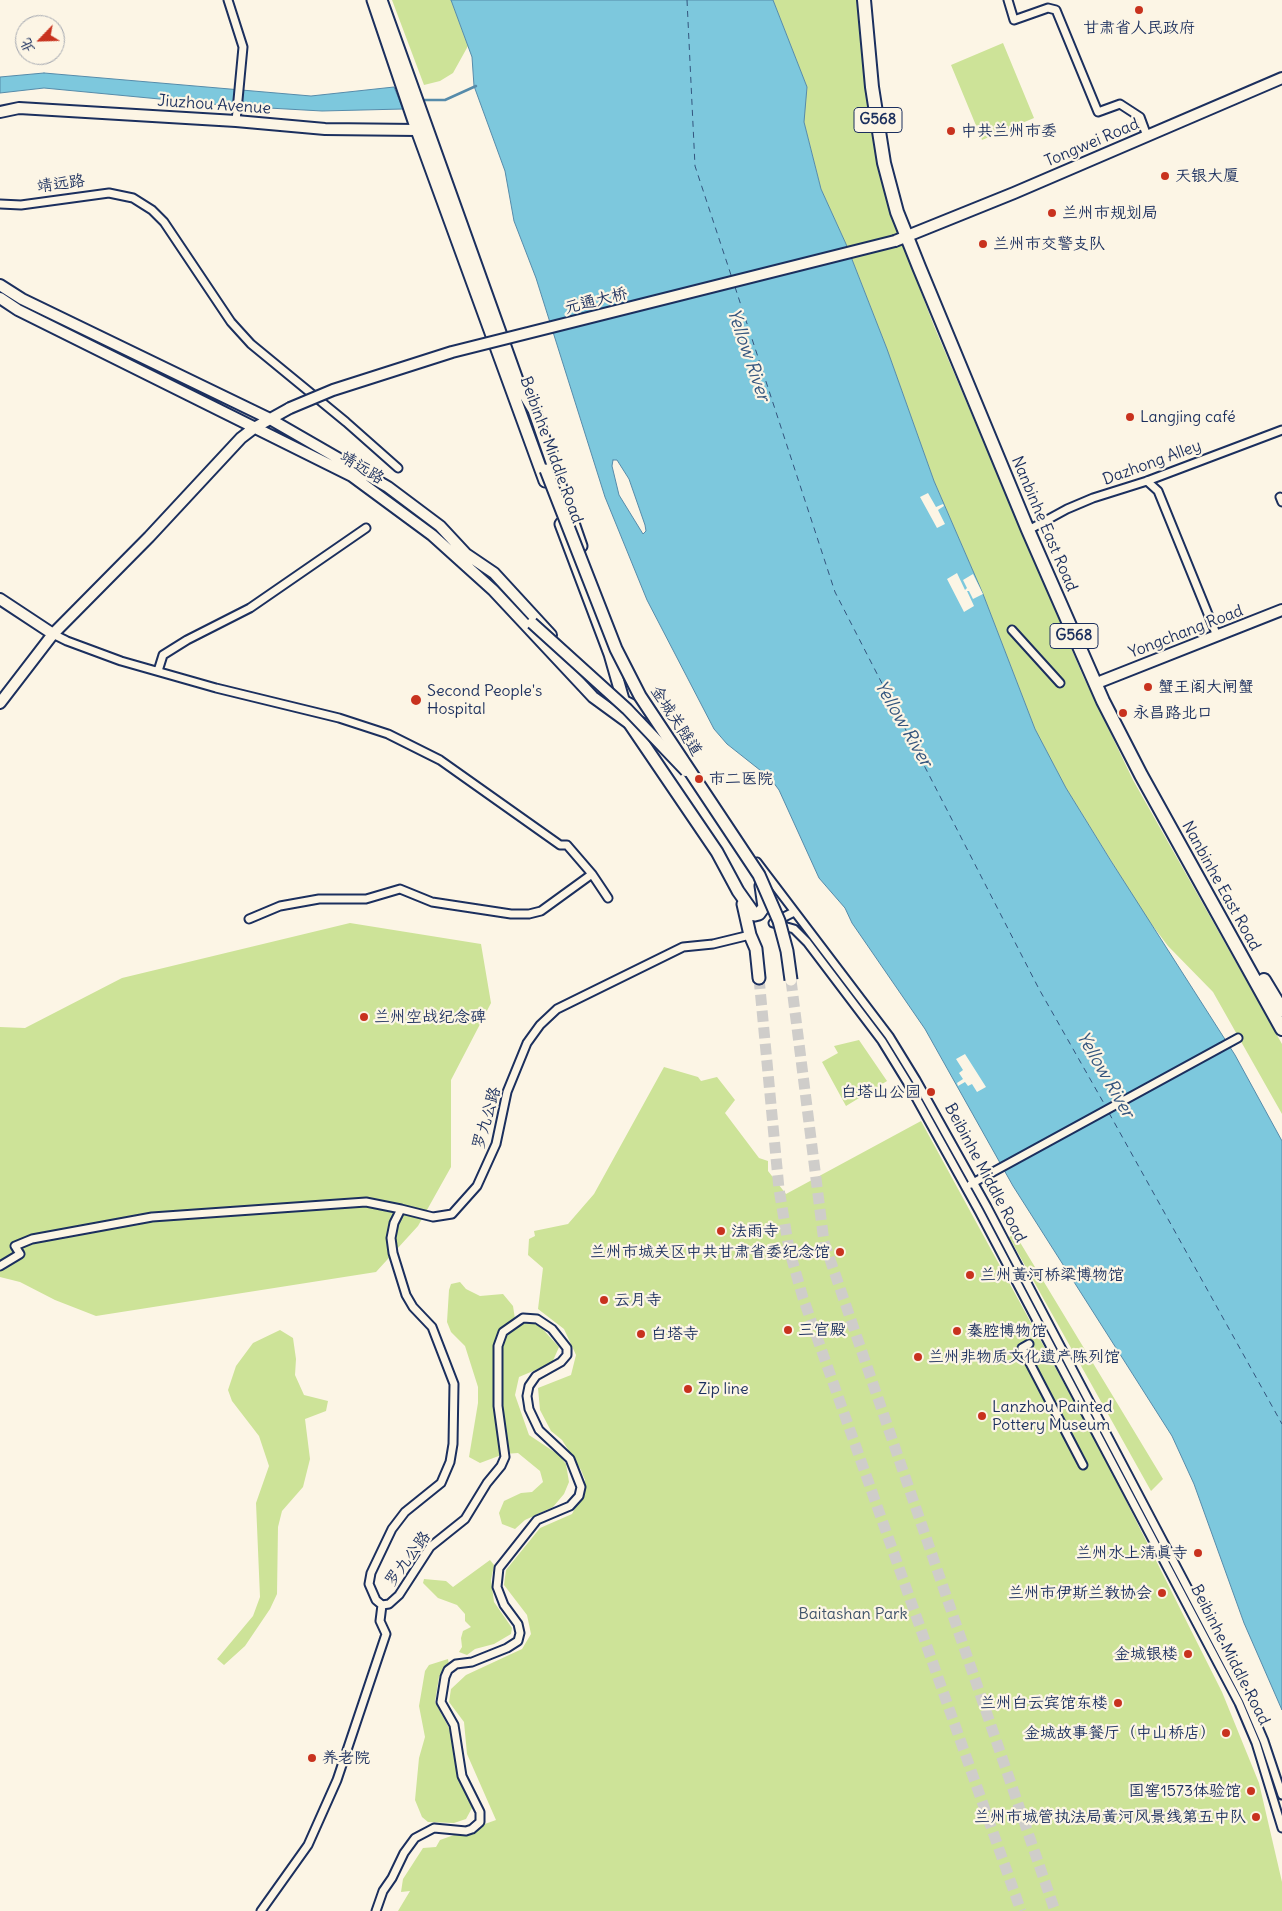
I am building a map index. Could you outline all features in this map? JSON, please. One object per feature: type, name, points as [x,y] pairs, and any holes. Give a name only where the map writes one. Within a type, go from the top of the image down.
[{"type":"highway","name":"Nanbinhe East Road","points":[[864,0],[872,87],[883,156],[905,237],[1028,530],[1103,701],[1141,776],[1281,1018]]},
{"type":"highway","name":"Nanbinhe East Road","points":[[870,0],[882,104],[897,180],[905,237],[1102,681],[1146,770],[1281,1018]]},
{"type":"main road","name":"Beibinhe Middle Road","points":[[373,0],[408,90]]},
{"type":"main road","name":"Beibinhe Middle Road","points":[[381,0],[414,109],[610,654],[630,724],[718,852],[738,891]]},
{"type":"main road","name":"Tongwei Road","points":[[905,237],[1282,78]]},
{"type":"main road","name":"Jiuzhou Avenue","points":[[0,112],[19,108],[237,117],[325,129],[421,129]]},
{"type":"main road","name":"Beibinhe Middle Road","points":[[421,129],[519,385]]},
{"type":"main road","name":"元通大桥","points":[[0,703],[53,634],[241,438],[254,428],[290,408],[350,385],[452,352],[905,237]]},
{"type":"main road","name":"靖远路","points":[[0,285],[31,303],[270,419],[388,487],[440,526],[466,554],[494,573],[570,656],[623,702],[650,714]]},
{"type":"main road","name":"靖远路","points":[[0,298],[18,310],[352,476],[432,535],[493,590],[593,697],[630,724]]},
{"type":"main road","name":"金城关隧道","points":[[519,385],[546,470],[616,648],[640,696],[759,875],[779,921],[787,951],[791,980]]},
{"type":"main road","points":[[519,385],[534,410],[617,649],[650,714],[690,773],[754,858],[763,894],[764,907],[759,914],[755,915],[749,909],[738,891]]},
{"type":"main road","points":[[466,554],[532,623],[628,709],[694,779]]},
{"type":"main road","points":[[0,599],[53,634]]},
{"type":"main road","name":"Yongchang Road","points":[[1102,681],[1282,610]]},
{"type":"main road","points":[[630,724],[658,725]]},
{"type":"main road","points":[[738,891],[748,918],[750,935],[756,949],[759,978]]},
{"type":"street","points":[[228,0],[243,48],[237,117]]},
{"type":"street","points":[[1008,0],[1014,20],[1048,8],[1056,10],[1098,112],[1120,104],[1140,116],[1147,136]]},
{"type":"street","name":"靖远路","points":[[0,204],[21,205],[109,193],[133,198],[152,210],[164,222],[232,322],[251,344],[346,422],[398,468]]},
{"type":"street","name":"Dazhong Alley","points":[[1034,527],[1067,509],[1282,430]]},
{"type":"street","points":[[1146,481],[1158,491],[1217,636]]},
{"type":"street","points":[[158,671],[163,655],[186,640],[250,608],[366,528]]},
{"type":"street","points":[[1012,630],[1060,683]]},
{"type":"street","points":[[53,634],[121,661],[216,688],[340,718],[388,734],[440,760],[560,845],[567,845],[592,874],[608,898]]},
{"type":"street","name":"Beibinhe Middle Road","points":[[754,858],[889,1036],[916,1080],[973,1182],[1246,1699],[1264,1740],[1282,1795]]},
{"type":"street","points":[[249,919],[280,906],[319,899],[366,899],[400,890],[432,902],[511,914],[529,914],[541,911],[592,874]]},
{"type":"street","name":"Beibinhe Middle Road","points":[[794,912],[773,923],[794,929],[807,942],[882,1041],[966,1187],[1239,1703],[1256,1744],[1282,1828]]},
{"type":"street","name":"罗九公路","points":[[376,1911],[383,1891],[392,1878],[404,1853],[415,1838],[434,1828],[466,1831],[472,1829],[480,1822],[480,1812],[462,1776],[454,1726],[441,1702],[445,1677],[448,1670],[456,1664],[472,1662],[507,1648],[518,1641],[520,1633],[518,1624],[504,1605],[497,1587],[499,1568],[537,1520],[570,1506],[579,1496],[581,1487],[570,1459],[539,1430],[529,1409],[527,1396],[529,1386],[536,1376],[561,1362],[567,1355],[567,1348],[557,1336],[537,1319],[523,1318],[510,1325],[503,1332],[498,1346],[498,1406],[504,1457],[501,1466],[487,1482],[465,1519],[430,1547],[399,1595],[389,1604],[382,1605],[376,1600],[369,1584],[371,1573],[392,1529],[405,1512],[441,1483],[450,1462],[453,1444],[454,1384],[432,1326],[413,1307],[406,1295],[393,1253],[394,1223],[401,1209],[433,1217],[452,1214],[477,1186],[496,1144],[508,1092],[527,1043],[540,1025],[557,1009],[682,947],[713,944],[750,935]]},
{"type":"street","points":[[966,1187],[1238,1038]]},
{"type":"street","points":[[0,1266],[20,1254],[15,1246],[32,1239],[152,1217],[366,1202],[401,1209]]},
{"type":"street","points":[[1029,1344],[1022,1348],[1083,1465]]},
{"type":"street","points":[[261,1911],[308,1845],[337,1780],[386,1634],[380,1621],[382,1605]]},
{"type":"green space","points":[[392,0],[451,0],[468,46],[453,73],[440,81],[424,85]]},
{"type":"green space","points":[[773,0],[857,0],[871,117],[884,184],[896,227],[934,326],[1083,676],[1133,780],[1282,1044],[1282,1114],[1213,992],[1168,946],[1146,917],[1066,788],[1035,729],[983,594],[934,481],[887,349],[846,244],[821,189],[804,122],[803,112],[807,87]]},
{"type":"green space","points":[[1003,43],[1034,118],[982,140],[951,65]]},
{"type":"green space","points":[[350,923],[481,944],[491,1003],[451,1080],[451,1167],[418,1226],[376,1272],[96,1316],[55,1300],[20,1282],[0,1277],[0,1027],[25,1028],[122,978]]},
{"type":"green space","points":[[859,1040],[887,1081],[846,1106],[822,1062],[838,1053],[834,1046]]},
{"type":"green space","name":"Baitashan Park","points":[[664,1067],[698,1077],[701,1081],[717,1077],[735,1100],[725,1113],[759,1158],[768,1161],[768,1171],[786,1194],[921,1121],[1102,1453],[1222,1692],[1259,1783],[1282,1882],[1282,1911],[398,1911],[410,1891],[401,1892],[403,1879],[423,1848],[436,1847],[440,1840],[496,1820],[467,1754],[464,1722],[449,1702],[451,1689],[466,1675],[522,1649],[531,1634],[527,1615],[504,1585],[506,1570],[540,1528],[572,1514],[583,1494],[585,1480],[581,1470],[562,1440],[551,1431],[540,1410],[538,1388],[571,1375],[576,1355],[564,1329],[538,1309],[543,1268],[528,1255],[529,1239],[535,1236],[534,1231],[568,1224],[594,1194]]},
{"type":"green space","points":[[1015,1234],[1163,1479],[1151,1491],[1009,1237]]},
{"type":"green space","points":[[460,1282],[466,1289],[480,1296],[503,1294],[513,1306],[515,1319],[538,1324],[559,1347],[552,1363],[519,1377],[515,1395],[529,1435],[559,1455],[566,1464],[569,1482],[564,1494],[553,1507],[525,1520],[515,1529],[502,1524],[499,1513],[504,1501],[521,1493],[532,1492],[543,1482],[540,1471],[518,1453],[504,1454],[480,1463],[469,1457],[478,1403],[478,1387],[465,1346],[451,1332],[447,1322],[449,1290],[451,1284]]},
{"type":"green space","points":[[280,1330],[293,1338],[296,1359],[295,1375],[304,1395],[328,1401],[326,1411],[305,1419],[310,1459],[303,1487],[282,1511],[278,1527],[277,1594],[270,1609],[245,1646],[224,1665],[217,1659],[253,1616],[260,1597],[256,1503],[269,1466],[259,1436],[232,1401],[228,1390],[236,1366],[253,1343]]},
{"type":"green space","points":[[490,1560],[494,1565],[491,1580],[494,1602],[512,1628],[511,1634],[494,1644],[475,1649],[467,1655],[459,1652],[462,1647],[461,1638],[463,1631],[471,1627],[465,1621],[465,1614],[457,1605],[438,1598],[423,1583],[424,1579],[446,1581],[453,1587]]},
{"type":"green space","points":[[448,1659],[449,1665],[439,1677],[435,1702],[449,1728],[457,1773],[472,1808],[466,1819],[454,1823],[428,1822],[422,1817],[415,1800],[419,1758],[425,1737],[419,1706],[425,1671],[429,1665]]},
{"type":"water","name":"Yellow River","points":[[451,0],[773,0],[807,87],[804,122],[821,189],[846,244],[887,349],[934,481],[983,594],[1035,729],[1066,788],[1235,1055],[1282,1141],[1282,1710],[1244,1623],[1194,1484],[1172,1436],[1013,1186],[925,1029],[852,923],[845,908],[819,878],[779,790],[770,778],[727,744],[714,729],[647,600],[605,497],[536,278],[514,221],[505,171],[474,86],[472,57]],"holes":[[[613,460],[617,460],[629,479],[645,525],[646,531],[643,534],[619,495],[612,466]]]},
{"type":"water","points":[[44,73],[311,96],[394,87],[403,109],[322,111],[233,106],[44,88],[0,93],[0,77]]},
{"type":"pier","points":[[928,493],[936,507],[943,504],[944,506],[938,510],[945,524],[937,528],[920,497]]},
{"type":"pier","points":[[957,573],[965,590],[967,588],[963,580],[973,574],[983,594],[973,599],[969,591],[967,591],[974,606],[964,612],[947,579]]},
{"type":"pier","points":[[965,1054],[986,1087],[977,1092],[972,1084],[968,1086],[965,1082],[958,1086],[957,1083],[963,1079],[959,1073],[963,1070],[956,1059]]},
{"type":"waterway","points":[[420,100],[445,100],[476,86]]},
{"type":"ferry route","points":[[687,0],[695,166],[732,278]]},
{"type":"ferry route","points":[[735,287],[835,592],[1039,989],[1106,1107]]},
{"type":"ferry route","points":[[1109,1113],[1282,1424]]},
{"type":"tunnel","points":[[759,978],[779,1189],[789,1249],[803,1298],[1021,1911]]},
{"type":"tunnel","points":[[791,980],[824,1242],[1055,1911]]},
{"type":"place","name":"甘肃省人民政府","points":[[1139,10]]},
{"type":"place","name":"中共兰州市委","points":[[951,131]]},
{"type":"place","name":"天银大厦","points":[[1165,176]]},
{"type":"place","name":"兰州市规划局","points":[[1052,213]]},
{"type":"place","name":"兰州市交警支队","points":[[983,244]]},
{"type":"place","name":"Langjing café","points":[[1130,417]]},
{"type":"place","name":"蟹王阁大闸蟹","points":[[1148,687]]},
{"type":"place","name":"Second People's Hospital","points":[[416,700]]},
{"type":"place","name":"永昌路北口","points":[[1123,713]]},
{"type":"place","name":"市二医院","points":[[699,779]]},
{"type":"place","name":"兰州空战纪念碑","points":[[364,1017]]},
{"type":"place","name":"白塔山公园","points":[[931,1092]]},
{"type":"place","name":"法雨寺","points":[[721,1231]]},
{"type":"place","name":"兰州市城关区中共甘肃省委纪念馆","points":[[840,1252]]},
{"type":"place","name":"兰州黄河桥梁博物馆","points":[[970,1275]]},
{"type":"place","name":"云月寺","points":[[604,1300]]},
{"type":"place","name":"三官殿","points":[[788,1330]]},
{"type":"place","name":"秦腔博物馆","points":[[957,1331]]},
{"type":"place","name":"白塔寺","points":[[641,1334]]},
{"type":"place","name":"兰州非物质文化遗产陈列馆","points":[[918,1357]]},
{"type":"place","name":"Zip line","points":[[688,1389]]},
{"type":"place","name":"Lanzhou Painted Pottery Museum","points":[[982,1416]]},
{"type":"place","name":"兰州水上清真寺","points":[[1198,1553]]},
{"type":"place","name":"兰州市伊斯兰教协会","points":[[1162,1593]]},
{"type":"place","name":"金城银楼","points":[[1188,1654]]},
{"type":"place","name":"兰州白云宾馆东楼","points":[[1118,1703]]},
{"type":"place","name":"金城故事餐厅（中山桥店）","points":[[1226,1733]]},
{"type":"place","name":"养老院","points":[[312,1758]]},
{"type":"place","name":"国窖1573体验馆","points":[[1251,1791]]},
{"type":"place","name":"兰州市城管执法局黄河风景线第五中队","points":[[1256,1817]]}]
